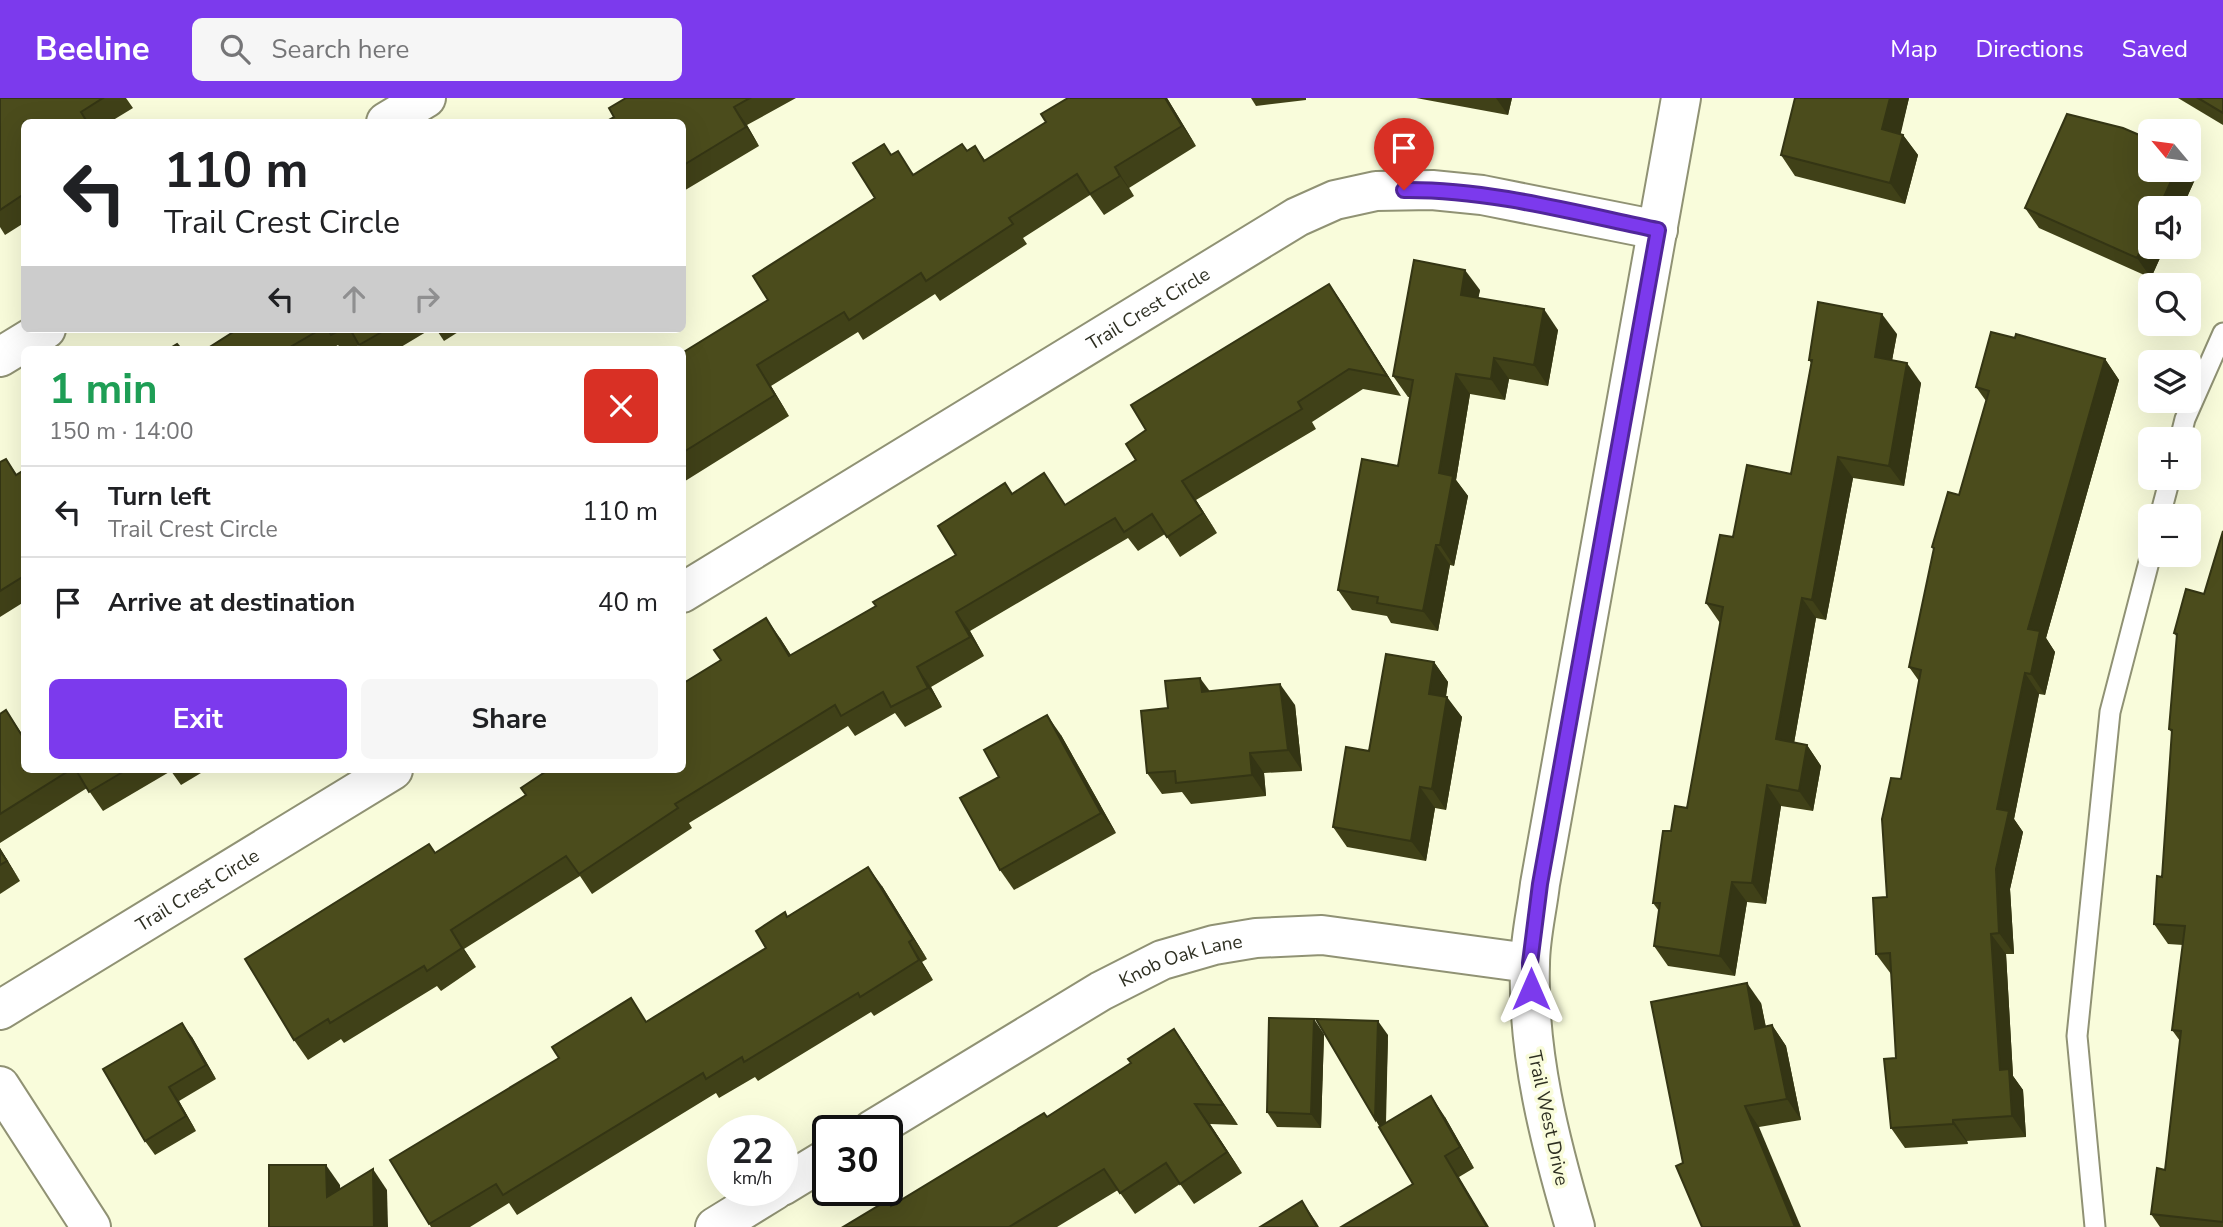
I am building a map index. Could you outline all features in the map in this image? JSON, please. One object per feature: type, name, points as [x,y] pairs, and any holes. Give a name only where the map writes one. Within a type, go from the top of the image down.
[{"type":"street","points":[[391,119],[426,98]]},
{"type":"street","name":"Trail West Drive","points":[[1575,1227],[1544,1108],[1533,1042],[1530,963],[1540,884],[1681,98]]},
{"type":"street","name":"Trail Crest Circle","points":[[686,591],[1285,224],[1335,200],[1376,191],[1432,190],[1482,195],[1658,230]]},
{"type":"street","points":[[0,357],[39,333]]},
{"type":"street","name":"Trail Crest Circle","points":[[0,1010],[388,773]]},
{"type":"street","name":"Knob Oak Lane","points":[[898,1115],[1101,991],[1162,960],[1214,945],[1256,938],[1322,935],[1530,963]]},
{"type":"street","points":[[0,1086],[91,1227]]},
{"type":"street","points":[[715,1227],[749,1206]]},
{"type":"lane","points":[[2183,427],[2223,333]]},
{"type":"lane","points":[[2095,1227],[2077,1036],[2110,712],[2148,567]]},
{"type":"building","points":[[0,98],[103,98],[81,112],[85,119],[21,119],[21,196],[0,210]]},
{"type":"building","points":[[626,98],[750,98],[734,107],[746,127],[686,164],[686,119],[610,119],[614,117],[609,108]]},
{"type":"building","points":[[1068,98],[1165,98],[1182,126],[1115,167],[1120,176],[1090,194],[1077,174],[1009,218],[1013,224],[926,281],[921,273],[849,320],[844,312],[757,365],[775,395],[686,451],[686,351],[768,300],[753,276],[875,198],[853,163],[884,144],[891,155],[898,151],[913,175],[962,144],[967,151],[975,146],[984,161],[1046,122],[1041,114]]},
{"type":"building","points":[[1795,98],[1890,98],[1882,129],[1903,135],[1890,183],[1781,155]]},
{"type":"building","points":[[2198,98],[2223,98],[2223,113]]},
{"type":"building","points":[[2067,114],[2138,134],[2138,182],[2171,182],[2164,196],[2138,196],[2137,258],[2025,208]]},
{"type":"building","points":[[1414,260],[1465,270],[1461,295],[1544,309],[1534,365],[1494,358],[1491,379],[1456,374],[1439,473],[1453,476],[1440,545],[1436,545],[1423,611],[1377,603],[1378,597],[1338,590],[1362,459],[1398,466],[1413,380],[1393,376]]},
{"type":"building","points":[[1329,284],[1387,376],[1349,369],[1298,402],[1302,409],[1182,481],[1203,513],[1167,537],[1152,514],[1124,532],[1115,518],[956,612],[970,637],[917,667],[928,688],[891,707],[883,692],[841,716],[835,705],[675,804],[678,808],[579,874],[566,856],[451,930],[462,948],[427,971],[424,966],[330,1023],[328,1019],[294,1040],[245,959],[429,844],[435,853],[526,795],[521,788],[544,773],[686,773],[686,682],[721,660],[714,650],[766,618],[789,656],[876,606],[873,602],[956,555],[938,526],[1005,483],[1012,494],[1044,473],[1065,505],[1136,460],[1126,444],[1146,430],[1131,405]]},
{"type":"building","points":[[1818,302],[1882,314],[1875,357],[1907,363],[1889,466],[1838,457],[1812,600],[1802,598],[1776,739],[1807,745],[1799,791],[1767,785],[1752,883],[1732,882],[1720,956],[1654,946],[1660,903],[1653,903],[1663,831],[1671,831],[1675,806],[1687,808],[1723,607],[1706,603],[1720,535],[1733,537],[1747,465],[1791,474],[1812,360],[1809,360]]},
{"type":"building","points":[[1991,332],[2015,338],[2016,334],[2105,359],[2028,629],[2040,631],[2031,674],[2025,673],[1997,809],[2009,811],[1996,869],[1999,933],[1991,934],[2000,1070],[2009,1069],[2012,1116],[1953,1120],[1953,1124],[1891,1128],[1884,1059],[1896,1058],[1890,953],[1876,954],[1873,898],[1887,897],[1882,819],[1891,778],[1901,779],[1921,670],[1909,667],[1934,548],[1932,547],[1948,492],[1959,495],[1989,391],[1976,387]]},
{"type":"building","points":[[232,333],[314,333],[292,346],[211,346]]},
{"type":"building","points":[[352,333],[380,333],[359,345]]},
{"type":"building","points":[[6,459],[16,475],[21,472],[21,578],[0,591],[0,462]]},
{"type":"building","points":[[2223,531],[2223,1222],[2151,1214],[2157,1168],[2165,1170],[2181,1031],[2172,1030],[2185,926],[2154,924],[2157,876],[2162,877],[2172,730],[2169,729],[2177,634],[2174,633],[2186,589],[2204,594]]},
{"type":"building","points":[[1386,654],[1434,662],[1429,694],[1447,697],[1432,789],[1420,787],[1411,841],[1333,827],[1346,747],[1369,751]]},
{"type":"building","points":[[1200,678],[1202,692],[1280,684],[1288,750],[1250,753],[1252,775],[1176,783],[1175,771],[1147,773],[1141,711],[1168,708],[1165,681]]},
{"type":"building","points":[[6,710],[21,734],[21,773],[65,773],[0,814],[0,714]]},
{"type":"building","points":[[1047,715],[1101,813],[1000,870],[960,798],[999,777],[984,750]]},
{"type":"building","points":[[78,773],[121,773],[89,792]]},
{"type":"building","points":[[0,851],[7,861],[0,865]]},
{"type":"building","points":[[868,867],[913,939],[909,942],[919,960],[860,997],[858,993],[744,1062],[742,1057],[706,1079],[703,1073],[503,1195],[496,1184],[429,1224],[390,1160],[559,1058],[552,1047],[631,998],[646,1022],[766,948],[756,931],[785,912],[787,917]]},
{"type":"building","points":[[1747,983],[1755,1029],[1772,1025],[1787,1099],[1745,1106],[1795,1227],[1702,1227],[1676,1166],[1683,1163],[1651,1002]]},
{"type":"building","points":[[1269,1018],[1314,1019],[1311,1114],[1267,1112]]},
{"type":"building","points":[[1316,1019],[1378,1021],[1375,1119]]},
{"type":"building","points":[[182,1023],[206,1065],[169,1087],[186,1116],[145,1141],[103,1069]]},
{"type":"building","points":[[1174,1029],[1223,1105],[1195,1104],[1227,1152],[1180,1184],[1166,1163],[1120,1193],[1104,1169],[1009,1227],[843,1227],[878,1206],[903,1206],[903,1199],[1044,1113],[1047,1117],[1131,1063],[1128,1059]]},
{"type":"building","points":[[1431,1096],[1460,1147],[1445,1156],[1487,1227],[1341,1227],[1413,1184],[1379,1127]]},
{"type":"building","points":[[269,1165],[326,1165],[327,1197],[373,1169],[374,1227],[269,1227]]},
{"type":"building","points":[[1302,1201],[1317,1227],[1260,1227]]},
{"type":"route","points":[[1404,190],[1482,195],[1658,230],[1540,884],[1530,963],[1531,989]]}]
